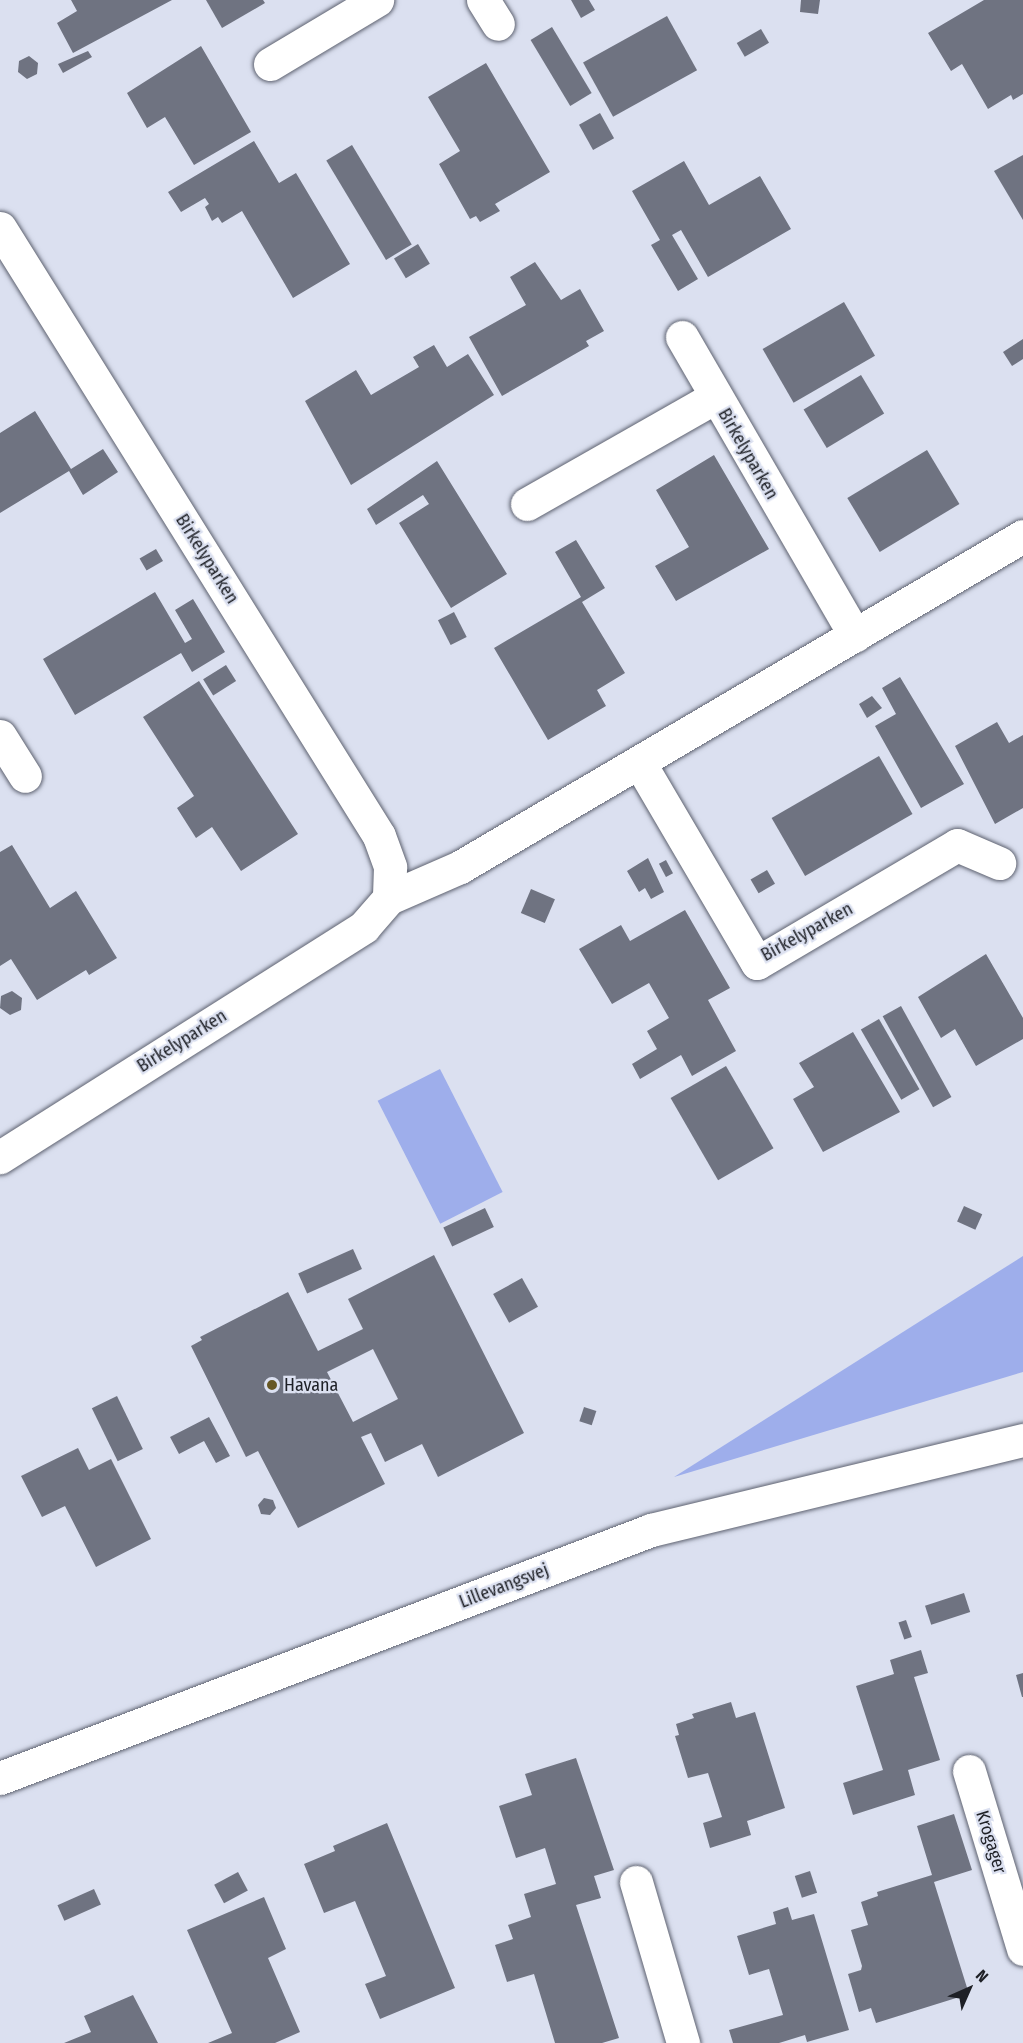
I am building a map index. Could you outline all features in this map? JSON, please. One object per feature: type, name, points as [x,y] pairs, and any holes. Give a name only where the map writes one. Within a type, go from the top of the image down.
[{"type":"street","points":[[270,64],[377,0]]},
{"type":"street","name":"Birkelyparken","points":[[0,228],[379,836],[390,867],[389,898]]},
{"type":"street","name":"Birkelyparken","points":[[682,337],[855,635]]},
{"type":"street","name":"Birkelyparken","points":[[527,504],[715,397]]},
{"type":"street","name":"Birkelyparken","points":[[0,1157],[364,927],[389,898],[460,867],[1023,536]]},
{"type":"street","points":[[0,736],[25,776]]},
{"type":"street","name":"Birkelyparken","points":[[639,762],[757,963],[957,845],[999,863]]},
{"type":"street","name":"Lillevangsvej","points":[[0,1778],[651,1530],[1023,1440]]},
{"type":"street","name":"Krogager","points":[[969,1771],[1023,1948]]},
{"type":"street","points":[[636,1882],[683,2043]]},
{"type":"shaded area","points":[[440,1069],[503,1192],[440,1224],[378,1101]]},
{"type":"shaded area","points":[[1023,1256],[1023,1372],[674,1477]]},
{"type":"building","points":[[71,0],[172,0],[73,53],[57,23],[77,11]]},
{"type":"building","points":[[206,0],[263,0],[265,3],[222,28]]},
{"type":"building","points":[[571,0],[589,0],[595,10],[581,18]]},
{"type":"building","points":[[801,0],[820,0],[818,14],[800,12]]},
{"type":"building","points":[[984,0],[1023,0],[1023,94],[1013,100],[1011,95],[988,109],[962,64],[951,71],[928,33]]},
{"type":"building","points":[[667,16],[697,70],[613,117],[583,63]]},
{"type":"building","points":[[552,27],[592,93],[570,106],[531,40]]},
{"type":"building","points":[[761,29],[769,43],[745,57],[737,43]]},
{"type":"building","points":[[201,46],[251,132],[194,165],[165,117],[147,128],[127,93]]},
{"type":"building","points":[[88,51],[92,57],[63,73],[58,64]]},
{"type":"building","points":[[29,56],[38,63],[37,74],[27,79],[18,72],[19,61]]},
{"type":"building","points":[[486,63],[550,172],[495,204],[500,211],[480,222],[476,216],[470,219],[439,164],[460,151],[428,97]]},
{"type":"building","points":[[600,113],[614,138],[593,150],[579,125]]},
{"type":"building","points":[[254,141],[279,183],[296,173],[350,264],[293,298],[242,211],[222,223],[218,217],[212,221],[205,207],[209,204],[205,198],[181,212],[168,192]]},
{"type":"building","points":[[352,145],[412,244],[386,260],[326,160]]},
{"type":"building","points":[[1023,155],[1023,220],[994,171]]},
{"type":"building","points":[[684,161],[709,205],[760,176],[791,229],[708,277],[681,230],[672,235],[698,279],[678,291],[651,245],[660,240],[632,191]]},
{"type":"building","points":[[418,244],[430,264],[406,278],[394,258]]},
{"type":"building","points":[[535,262],[561,300],[580,289],[604,331],[586,341],[589,346],[502,396],[469,337],[526,305],[510,277]]},
{"type":"building","points":[[844,302],[875,356],[794,403],[763,349]]},
{"type":"building","points":[[1023,339],[1023,359],[1012,366],[1003,352]]},
{"type":"building","points":[[434,345],[447,367],[468,354],[494,395],[351,485],[305,401],[356,370],[371,395],[419,367],[413,357]]},
{"type":"building","points":[[861,375],[884,414],[827,448],[804,410]]},
{"type":"building","points":[[35,411],[71,469],[103,449],[118,472],[83,495],[69,471],[0,513],[0,433]]},
{"type":"building","points":[[927,450],[959,504],[880,552],[847,498]]},
{"type":"building","points":[[714,455],[769,549],[676,601],[655,566],[689,547],[656,490]]},
{"type":"building","points":[[437,461],[507,574],[451,608],[399,523],[429,504],[423,495],[376,525],[367,509]]},
{"type":"building","points":[[576,540],[605,588],[582,602],[625,673],[597,690],[606,706],[548,740],[494,648],[581,597],[555,552]]},
{"type":"building","points":[[156,549],[163,561],[147,571],[140,558]]},
{"type":"building","points":[[155,592],[185,643],[192,639],[175,610],[193,599],[225,652],[192,672],[181,653],[75,715],[43,659]]},
{"type":"building","points":[[454,612],[467,637],[451,645],[438,620]]},
{"type":"building","points":[[226,665],[236,681],[213,695],[203,679]]},
{"type":"building","points":[[900,677],[964,784],[921,808],[875,726],[896,714],[882,688]]},
{"type":"building","points":[[199,681],[298,834],[241,871],[212,827],[196,838],[177,808],[194,796],[143,717]]},
{"type":"building","points":[[872,696],[882,708],[867,718],[859,704]]},
{"type":"building","points":[[997,722],[1009,743],[1023,735],[1023,808],[995,824],[955,746]]},
{"type":"building","points":[[879,756],[912,814],[805,876],[772,818]]},
{"type":"building","points":[[12,845],[50,908],[76,891],[117,958],[89,975],[86,970],[37,1000],[11,959],[0,966],[0,852]]},
{"type":"building","points":[[648,858],[664,892],[651,899],[645,888],[639,892],[627,871]]},
{"type":"building","points":[[666,860],[673,873],[666,877],[659,864]]},
{"type":"building","points":[[767,870],[775,884],[759,893],[751,879]]},
{"type":"building","points":[[531,889],[555,899],[545,923],[521,913]]},
{"type":"building","points":[[685,910],[730,988],[708,1000],[736,1051],[692,1076],[681,1055],[640,1079],[632,1064],[657,1049],[647,1031],[669,1018],[649,983],[612,1004],[579,949],[621,925],[630,941]]},
{"type":"building","points":[[986,954],[1023,1018],[1023,1039],[976,1066],[955,1029],[941,1038],[918,997]]},
{"type":"building","points":[[12,991],[22,998],[21,1010],[10,1015],[0,1008],[1,996]]},
{"type":"building","points":[[901,1006],[951,1097],[933,1107],[883,1016]]},
{"type":"building","points":[[879,1019],[919,1089],[901,1100],[861,1030]]},
{"type":"building","points":[[853,1032],[900,1112],[823,1152],[793,1099],[814,1087],[799,1063]]},
{"type":"building","points":[[726,1066],[774,1148],[718,1180],[671,1098]]},
{"type":"building","points":[[964,1206],[982,1214],[975,1230],[957,1222]]},
{"type":"building","points":[[485,1208],[494,1227],[452,1246],[443,1227]]},
{"type":"building","points":[[353,1249],[362,1269],[307,1294],[298,1273]]},
{"type":"building","name":"Havana","points":[[434,1255],[524,1433],[438,1477],[422,1444],[385,1462],[371,1433],[361,1437],[385,1484],[298,1528],[258,1451],[246,1457],[191,1346],[202,1340],[200,1337],[288,1292],[318,1351],[363,1329],[348,1299]],"holes":[[[373,1349],[398,1399],[353,1422],[327,1372]]]},
{"type":"building","points":[[522,1278],[538,1307],[509,1323],[493,1294]]},
{"type":"building","points":[[117,1396],[143,1449],[118,1461],[92,1408]]},
{"type":"building","points":[[584,1407],[596,1411],[592,1425],[579,1421]]},
{"type":"building","points":[[209,1417],[230,1456],[216,1463],[204,1441],[179,1454],[170,1437]]},
{"type":"building","points":[[78,1448],[89,1470],[111,1459],[151,1539],[96,1567],[65,1506],[42,1517],[21,1476]]},
{"type":"building","points":[[264,1498],[273,1500],[276,1508],[270,1515],[261,1514],[258,1505]]},
{"type":"building","points":[[964,1593],[970,1612],[931,1625],[925,1606]]},
{"type":"building","points":[[906,1620],[912,1637],[904,1640],[898,1623]]},
{"type":"building","points":[[921,1650],[928,1673],[914,1677],[940,1760],[908,1770],[915,1795],[853,1815],[843,1783],[883,1770],[856,1686],[894,1674],[890,1660]]},
{"type":"building","points":[[1023,1673],[1023,1697],[1022,1697],[1016,1675]]},
{"type":"building","points":[[731,1702],[736,1718],[755,1712],[785,1808],[747,1821],[751,1835],[710,1848],[703,1823],[722,1817],[708,1773],[688,1778],[675,1736],[679,1735],[676,1724],[694,1718],[692,1714]]},
{"type":"building","points":[[576,1758],[614,1870],[594,1876],[601,1898],[576,1905],[619,2038],[602,2043],[555,2043],[534,1974],[507,1982],[495,1945],[513,1939],[508,1925],[531,1917],[524,1894],[556,1884],[545,1848],[516,1858],[499,1806],[532,1795],[525,1774]]},
{"type":"building","points":[[954,1814],[972,1870],[934,1882],[969,1994],[876,2023],[871,2008],[859,2012],[848,1974],[861,1970],[862,1966],[851,1930],[868,1925],[861,1902],[878,1896],[877,1892],[932,1875],[917,1826]]},
{"type":"building","points":[[387,1823],[455,1988],[380,2019],[365,1984],[386,1976],[355,1901],[324,1913],[304,1864],[335,1851],[333,1846]]},
{"type":"building","points":[[810,1871],[817,1893],[802,1898],[795,1876]]},
{"type":"building","points":[[238,1872],[248,1891],[224,1903],[214,1885]]},
{"type":"building","points":[[94,1889],[101,1905],[64,1921],[57,1905]]},
{"type":"building","points":[[264,1897],[286,1949],[268,1958],[300,2032],[275,2043],[208,2043],[232,2033],[187,1930]]},
{"type":"building","points":[[788,1907],[792,1920],[814,1914],[849,2030],[807,2042],[805,2035],[779,2043],[733,2043],[729,2030],[783,2015],[769,1969],[749,1975],[737,1936],[776,1924],[773,1912]]},
{"type":"building","points":[[133,1995],[158,2043],[64,2043],[91,2032],[84,2016]]},
{"type":"place","name":"Havana","points":[[272,1385]]}]
